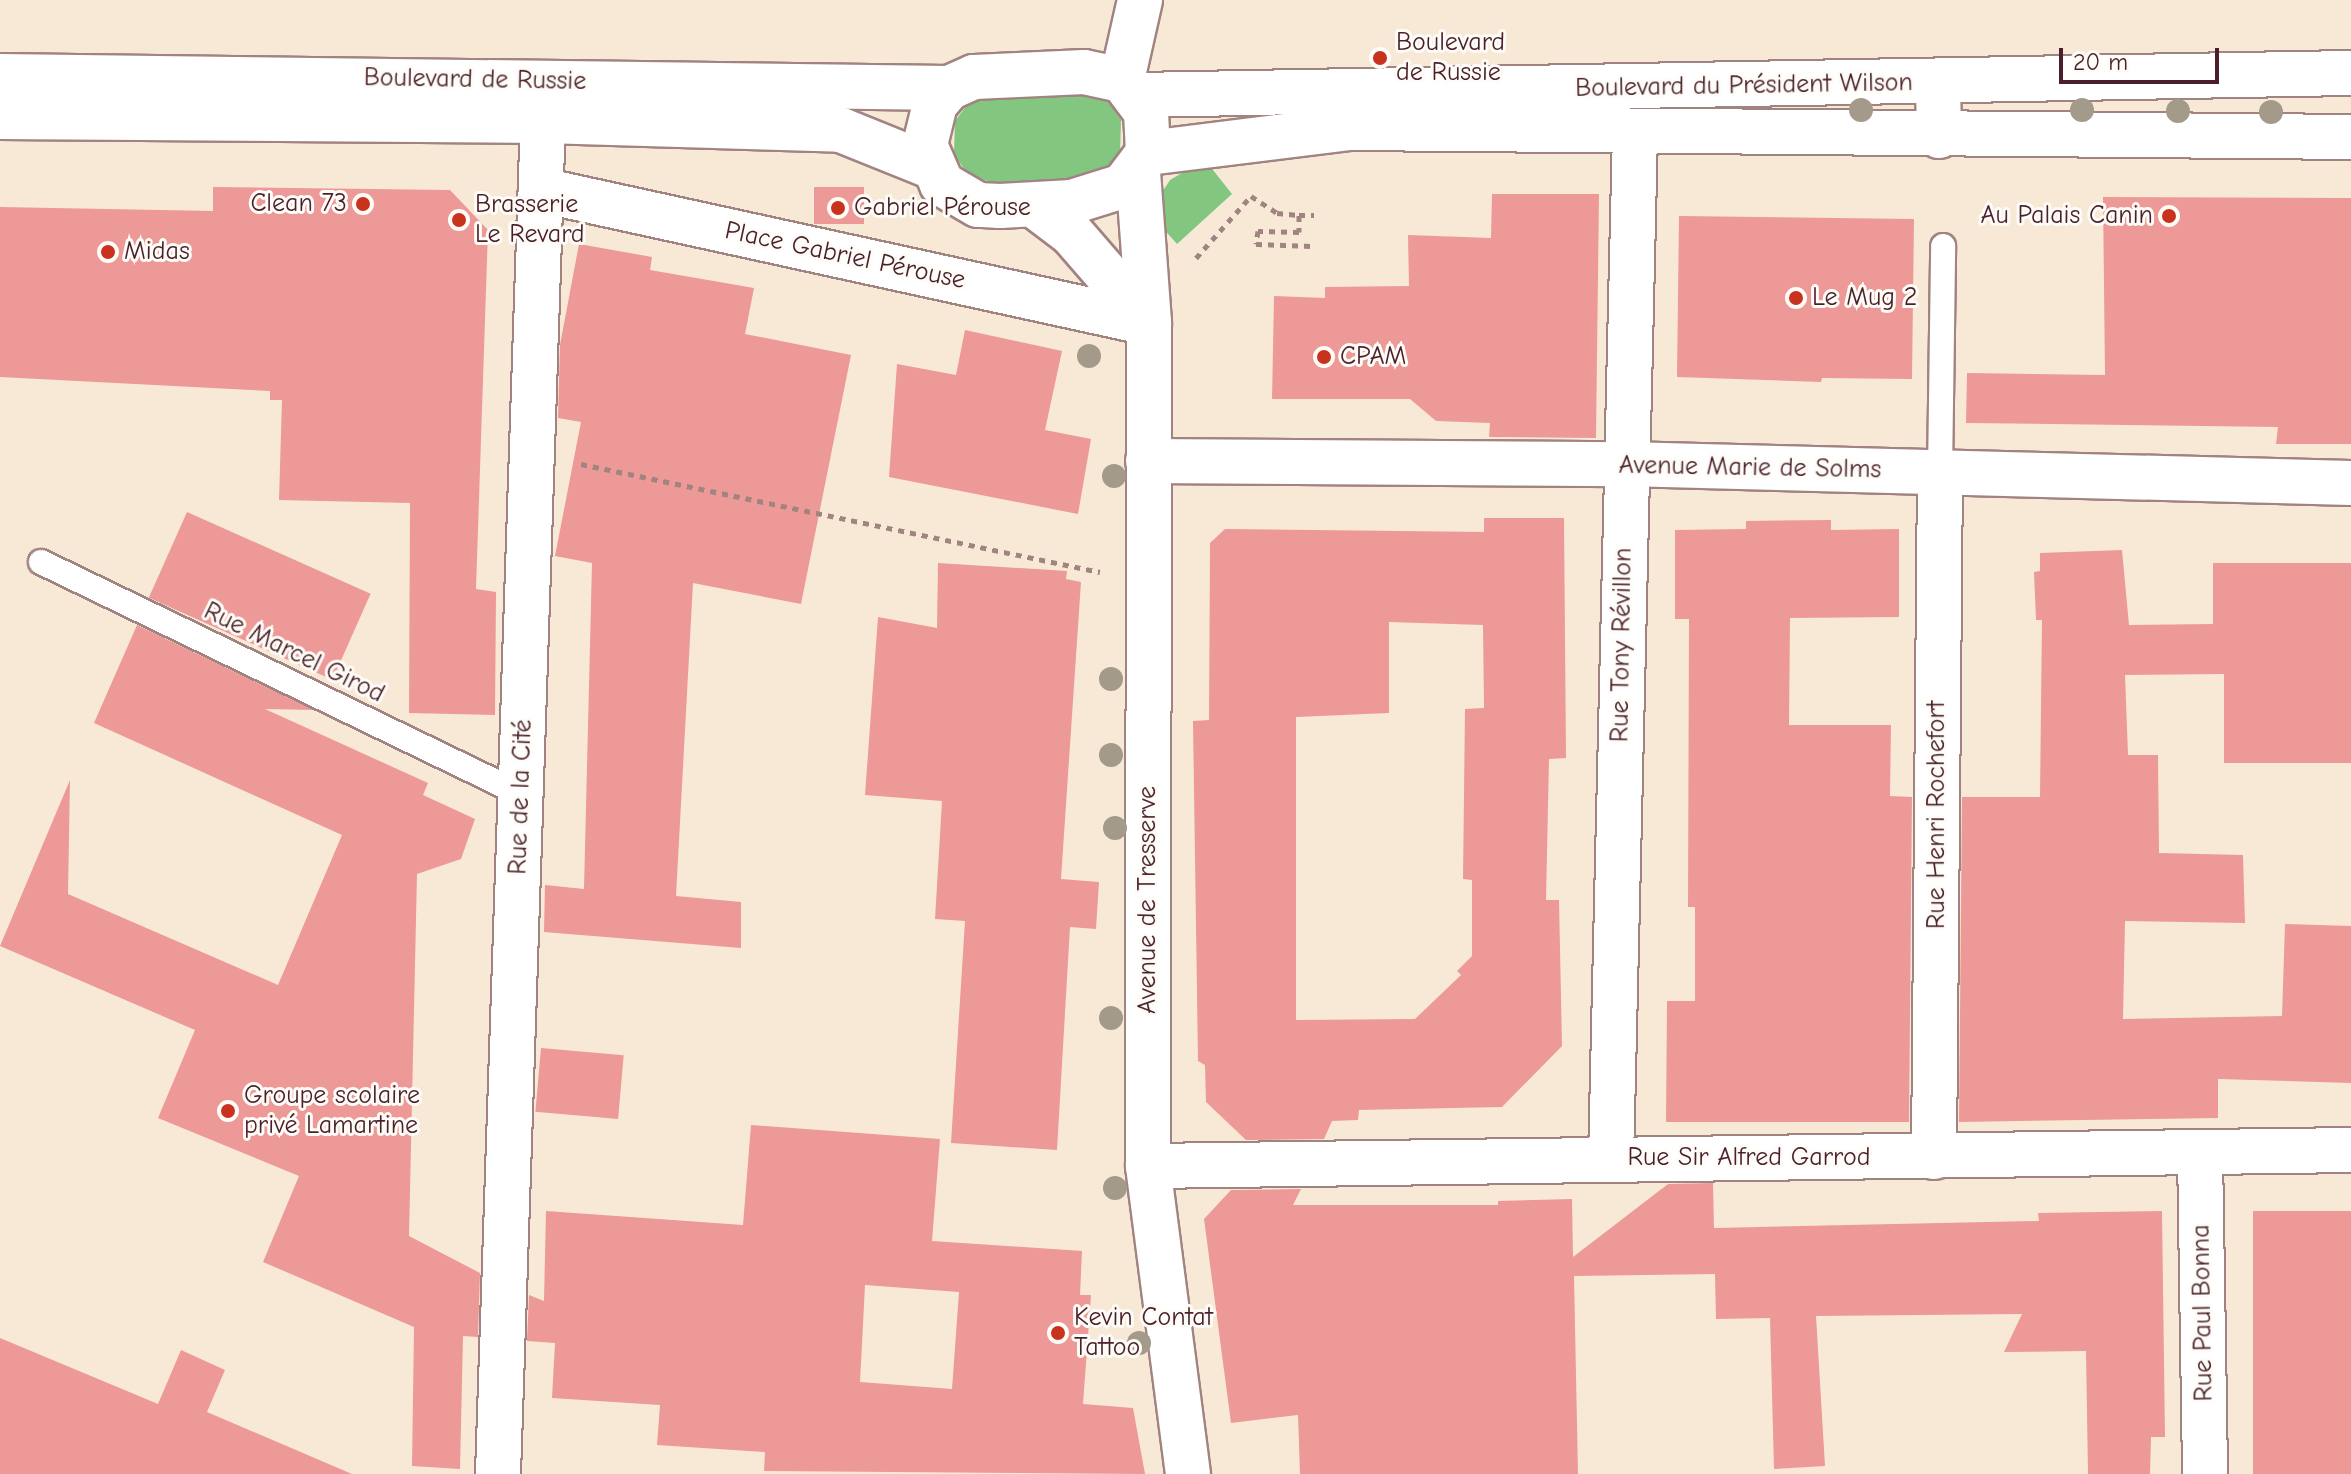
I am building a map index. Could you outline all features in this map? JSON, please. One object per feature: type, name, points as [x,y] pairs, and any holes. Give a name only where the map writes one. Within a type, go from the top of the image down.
[{"type":"street","points":[[1129,87],[1084,72],[974,77],[949,88],[935,104],[928,124],[930,166],[942,184],[978,205],[1035,206],[1103,195],[1143,163],[1151,132],[1129,87],[1140,0]]},
{"type":"street","name":"Boulevard du Président Wilson","points":[[1129,87],[1938,83],[2351,73]]},
{"type":"street","name":"Boulevard de Russie","points":[[0,76],[544,100],[841,130],[930,166]]},
{"type":"street","points":[[1938,83],[1939,136]]},
{"type":"street","name":"Boulevard de Russie","points":[[0,117],[949,88]]},
{"type":"street","name":"Rue de la Cité","points":[[500,1474],[544,100]]},
{"type":"street","name":"Boulevard du Président Wilson","points":[[1143,163],[1348,128],[1939,136],[2351,137]]},
{"type":"street","name":"Rue Tony Révillon","points":[[1611,1159],[1635,131]]},
{"type":"street","name":"Avenue de Tresserve","points":[[1143,163],[1149,323],[1148,1166],[1188,1474]]},
{"type":"street","name":"Place Gabriel Pérouse","points":[[541,190],[1149,323]]},
{"type":"street","points":[[1035,206],[1072,234],[1149,323]]},
{"type":"street","name":"Avenue Marie de Solms","points":[[1148,461],[1626,464],[2351,483]]},
{"type":"street","name":"Rue Henri Rochefort","points":[[1934,1157],[1940,473]]},
{"type":"street","name":"Rue Sir Alfred Garrod","points":[[1148,1166],[2351,1150]]},
{"type":"street","name":"Rue Paul Bonna","points":[[2200,1152],[2205,1474]]},
{"type":"lane","points":[[1940,473],[1943,246]]},
{"type":"lane","name":"Rue Marcel Girod","points":[[41,562],[521,794]]},
{"type":"path","points":[[1149,323],[1177,298],[1201,247],[1251,196],[1277,213],[1314,215]]},
{"type":"path","points":[[1299,215],[1299,232],[1258,231],[1256,244],[1312,246]]},
{"type":"path","points":[[533,454],[1148,581]]},
{"type":"green space","points":[[1072,88],[1107,100],[1121,120],[1120,156],[1104,173],[1067,182],[1007,187],[968,175],[954,154],[955,121],[967,105],[985,93]]},
{"type":"green space","points":[[1196,165],[1209,165],[1232,194],[1177,244],[1153,217],[1154,205],[1170,180]]},
{"type":"building","points":[[213,187],[450,190],[488,230],[476,589],[496,592],[495,715],[409,713],[410,503],[279,500],[282,400],[270,400],[270,391],[0,377],[0,207],[213,211]]},
{"type":"building","name":"Gabriel Pérouse","points":[[814,187],[864,187],[864,224],[814,224]]},
{"type":"building","points":[[1492,194],[1599,194],[1596,438],[1489,437],[1490,423],[1436,421],[1410,399],[1272,399],[1274,296],[1325,298],[1325,287],[1409,286],[1408,235],[1491,238]]},
{"type":"building","points":[[2103,197],[2351,198],[2351,444],[2276,444],[2278,427],[1966,423],[1967,373],[2105,375]]},
{"type":"building","name":"Le Mug 2","points":[[1679,216],[1914,219],[1912,379],[1822,378],[1821,382],[1677,377]]},
{"type":"building","points":[[579,244],[652,257],[650,270],[754,288],[745,334],[851,355],[801,604],[693,583],[676,896],[741,902],[741,948],[544,932],[545,885],[584,889],[592,563],[555,556],[581,422],[558,418],[560,345]]},
{"type":"building","points":[[965,330],[1062,351],[1045,430],[1091,439],[1078,514],[889,477],[897,364],[956,375]]},
{"type":"building","points":[[187,512],[371,594],[332,680],[149,598]]},
{"type":"building","points":[[1484,518],[1564,518],[1566,758],[1549,759],[1546,900],[1559,900],[1562,1046],[1502,1107],[1359,1110],[1358,1120],[1332,1121],[1324,1139],[1246,1140],[1206,1102],[1205,1065],[1198,1061],[1193,721],[1209,720],[1210,543],[1225,529],[1484,532]],"holes":[[[1389,622],[1483,625],[1484,708],[1465,709],[1463,879],[1472,880],[1472,956],[1457,971],[1461,975],[1415,1019],[1296,1020],[1296,717],[1389,713]]]},
{"type":"building","points":[[1831,520],[1831,530],[1899,529],[1899,617],[1790,618],[1789,725],[1891,725],[1890,796],[1912,797],[1909,1122],[1666,1122],[1667,1001],[1695,1001],[1695,907],[1688,907],[1689,619],[1675,619],[1675,530],[1746,529],[1746,521]]},
{"type":"building","points":[[2122,550],[2129,625],[2213,624],[2213,563],[2351,563],[2351,763],[2224,763],[2224,674],[2125,675],[2128,755],[2158,755],[2159,853],[2243,855],[2245,923],[2125,921],[2123,1019],[2282,1016],[2285,924],[2351,926],[2351,1083],[2218,1079],[2218,1118],[1959,1122],[1962,797],[2040,797],[2042,620],[2036,620],[2034,572],[2040,571],[2040,553]]},
{"type":"building","points":[[938,563],[1067,571],[1066,579],[1081,582],[1061,879],[1099,882],[1096,929],[1070,927],[1057,1150],[951,1143],[965,921],[935,919],[942,801],[865,795],[878,617],[937,628]]},
{"type":"building","points":[[137,625],[314,710],[265,709],[428,783],[423,795],[475,819],[461,859],[417,874],[409,1236],[480,1273],[478,1337],[463,1336],[460,1469],[412,1466],[414,1327],[263,1262],[299,1176],[158,1118],[195,1030],[0,946],[70,780],[68,894],[278,985],[342,835],[94,723]]},
{"type":"building","points":[[541,1048],[624,1055],[618,1119],[535,1112]]},
{"type":"building","points":[[751,1125],[940,1139],[932,1241],[1082,1251],[1080,1295],[1091,1295],[1083,1404],[1133,1408],[1145,1474],[764,1471],[765,1452],[657,1445],[660,1405],[552,1398],[555,1343],[527,1341],[529,1295],[544,1301],[546,1211],[743,1225]],"holes":[[[865,1285],[959,1292],[952,1389],[860,1382]]]},
{"type":"building","points":[[1713,1183],[1714,1228],[2039,1221],[2038,1213],[2162,1211],[2165,1437],[2151,1437],[2150,1474],[2088,1474],[2086,1351],[2004,1352],[2022,1314],[1816,1316],[1825,1466],[1774,1469],[1770,1318],[1716,1319],[1715,1274],[1574,1276],[1578,1474],[1300,1474],[1298,1415],[1231,1423],[1204,1219],[1231,1190],[1301,1189],[1293,1205],[1498,1205],[1498,1201],[1572,1199],[1573,1257],[1668,1184]]},
{"type":"building","points":[[2253,1211],[2351,1211],[2351,1474],[2253,1474]]},
{"type":"building","points":[[0,1338],[158,1404],[181,1350],[225,1370],[207,1412],[352,1474],[0,1474]]},
{"type":"place","name":"Boulevard de Russie","points":[[1380,58]]},
{"type":"place","name":"Clean 73","points":[[363,204]]},
{"type":"place","name":"Gabriel Pérouse","points":[[838,208]]},
{"type":"place","name":"Au Palais Canin","points":[[2169,216]]},
{"type":"place","name":"Brasserie Le Revard","points":[[459,220]]},
{"type":"place","name":"Midas","points":[[108,252]]},
{"type":"place","name":"Le Mug 2","points":[[1796,298]]},
{"type":"place","name":"CPAM","points":[[1324,357]]},
{"type":"place","name":"Groupe scolaire privé Lamartine","points":[[228,1111]]},
{"type":"place","name":"Kevin Contat Tattoo","points":[[1058,1333]]}]
